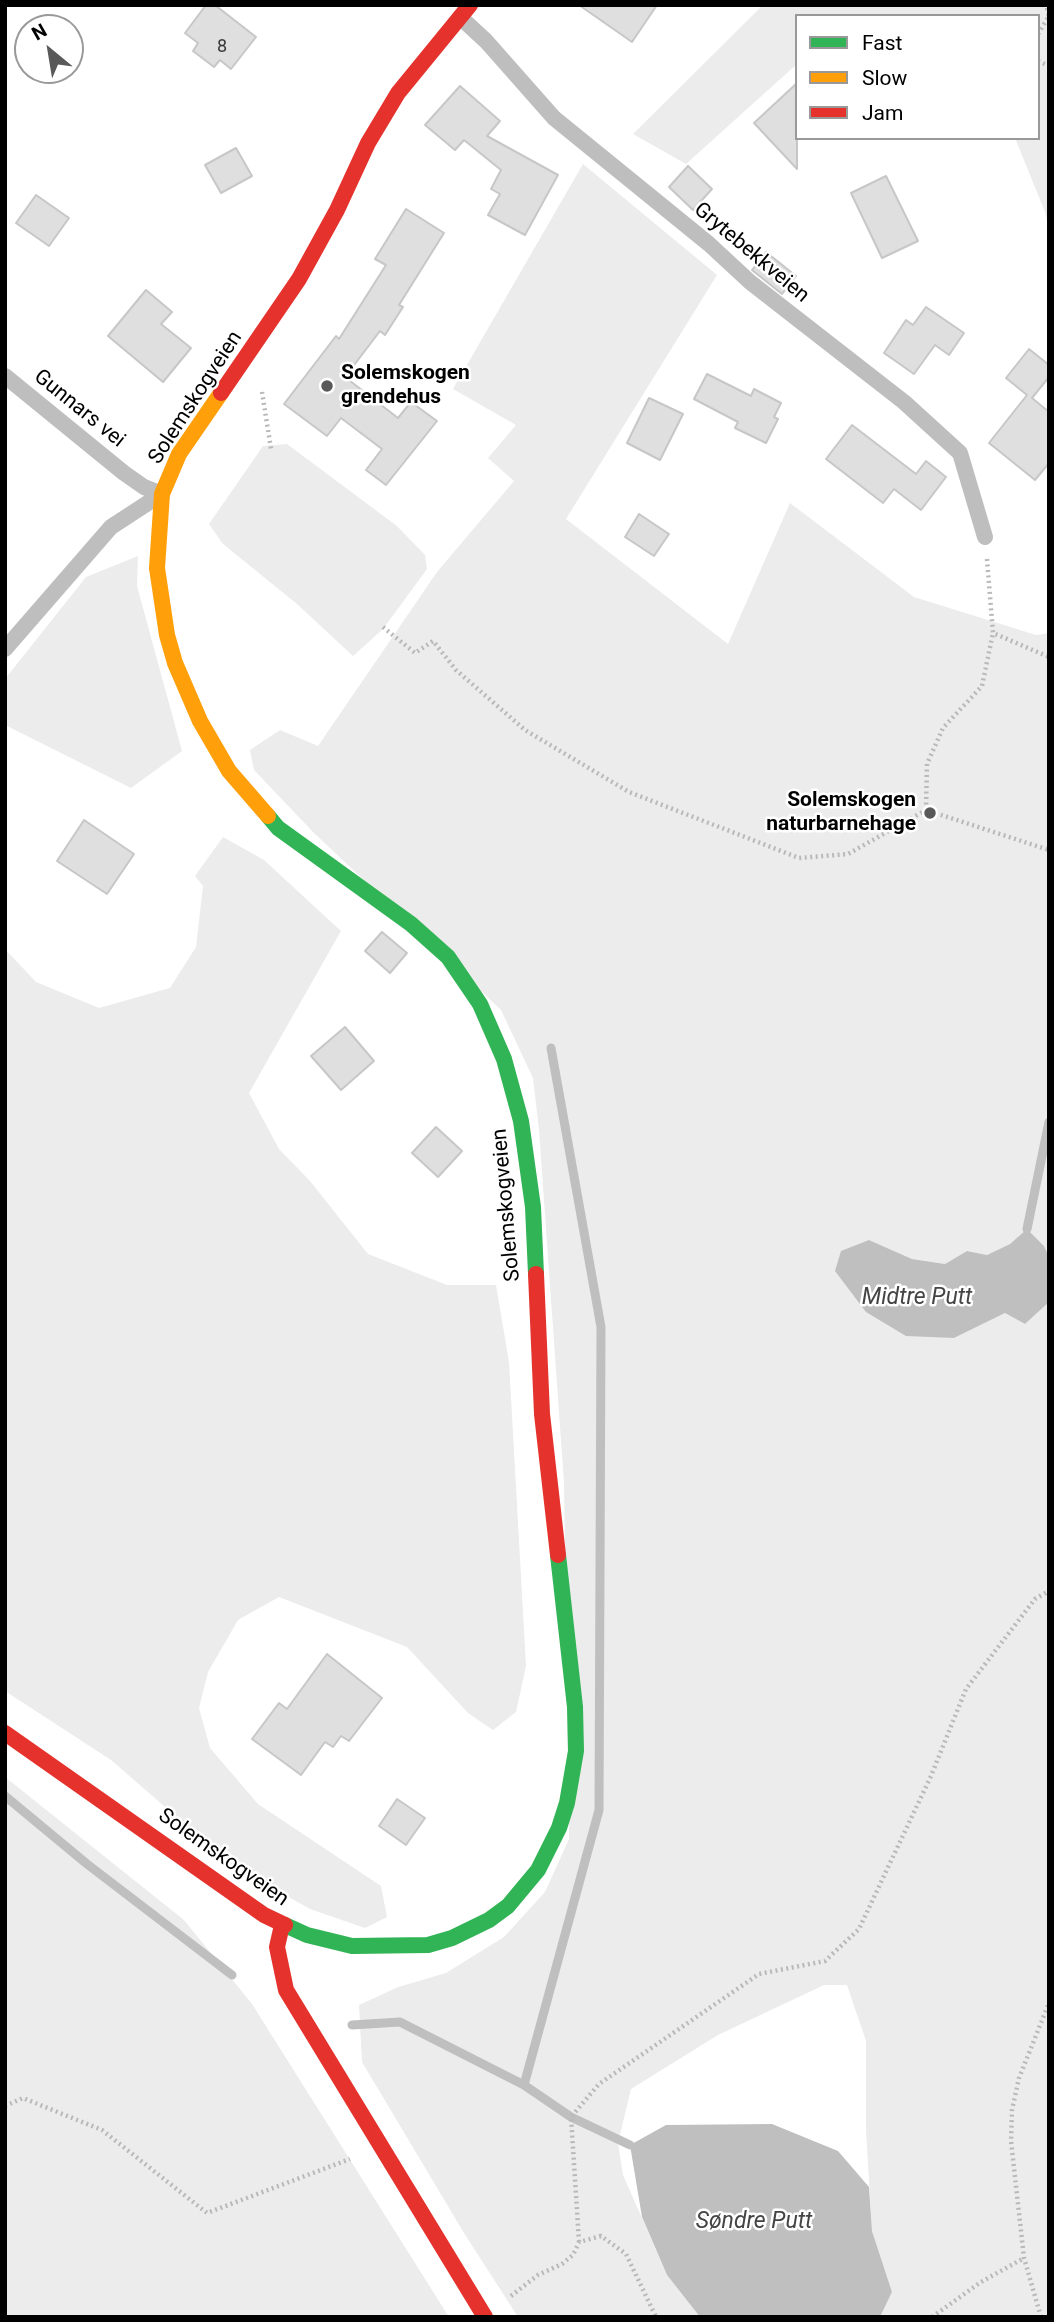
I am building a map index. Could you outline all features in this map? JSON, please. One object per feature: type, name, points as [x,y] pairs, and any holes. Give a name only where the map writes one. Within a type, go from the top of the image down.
[{"type":"street","name":"Solemskogveien","points":[[5,1734],[282,1926],[329,1942],[404,1948],[452,1938],[489,1920],[523,1890],[538,1870],[559,1828],[572,1779],[575,1707],[546,1463],[528,1161],[521,1121],[504,1059],[480,1004],[448,957],[411,924],[278,828],[244,792],[212,744],[188,696],[167,635],[157,568],[158,518],[162,494],[179,454],[299,279],[337,210],[382,117],[415,70],[465,11]]},
{"type":"street","points":[[282,1926],[277,1947],[286,1990],[383,2146],[482,2314]]},
{"type":"lane","name":"Grytebekkveien","points":[[465,11],[486,41],[554,118],[709,244],[750,282],[904,402],[960,453],[985,537]]},
{"type":"lane","name":"Gunnars vei","points":[[5,376],[124,473],[144,487],[162,494]]},
{"type":"lane","points":[[5,649],[111,527],[162,494]]},
{"type":"path","points":[[1040,30],[1049,16],[1046,5]]},
{"type":"path","points":[[243,362],[260,384],[271,449]]},
{"type":"path","points":[[926,810],[927,764],[943,728],[982,686],[993,633],[985,537]]},
{"type":"path","points":[[383,626],[415,653],[433,641],[456,670],[525,730],[629,792],[799,858],[848,854],[926,810],[1049,850]]},
{"type":"path","points":[[993,633],[1049,657]]},
{"type":"path","points":[[482,2314],[514,2295],[538,2275],[562,2264],[573,2255],[579,2242],[571,2117],[599,2084],[759,1974],[825,1961],[859,1929],[931,1776],[966,1689],[1035,1599],[1049,1591]]},
{"type":"path","points":[[1041,2317],[1024,2258],[1013,2166],[1012,2110],[1028,2049],[1049,2003]]},
{"type":"path","points":[[5,2106],[23,2098],[102,2130],[207,2213],[383,2146]]},
{"type":"path","points":[[579,2242],[601,2236],[626,2254],[656,2317]]},
{"type":"path","points":[[932,2317],[981,2282],[1024,2258]]},
{"type":"shaded area","points":[[763,5],[1049,5],[1049,230],[1045,212],[1016,140],[1040,140],[1040,14],[795,14],[795,66],[686,164],[633,134]]},
{"type":"shaded area","points":[[583,164],[717,275],[566,519],[728,644],[790,503],[914,597],[1036,635],[1049,633],[1049,1257],[1044,1246],[1027,1229],[1010,1244],[987,1255],[967,1251],[945,1264],[912,1259],[869,1240],[954,1338],[1005,1313],[1025,1324],[1049,1302],[1049,2317],[880,2317],[892,2292],[872,2231],[866,2130],[866,2041],[847,1985],[824,1985],[718,2035],[631,2089],[618,2143],[623,2175],[667,2275],[700,2317],[518,2317],[464,2233],[362,2062],[359,2005],[398,1987],[446,1973],[504,1937],[545,1892],[569,1839],[564,1483],[539,1130],[533,1078],[501,1010],[313,832],[254,770],[250,750],[280,730],[318,746],[437,572],[514,481],[488,458],[516,425],[453,389]]},
{"type":"shaded area","points":[[287,444],[397,526],[425,555],[427,569],[383,629],[353,656],[297,604],[223,544],[209,524],[263,446]]},
{"type":"shaded area","points":[[138,556],[137,586],[182,751],[131,788],[5,725],[5,679],[86,577]]},
{"type":"shaded area","points":[[223,837],[264,860],[341,931],[249,1093],[279,1149],[310,1181],[368,1254],[447,1285],[496,1285],[509,1362],[526,1666],[516,1712],[493,1730],[468,1713],[407,1647],[279,1597],[238,1620],[208,1672],[199,1708],[210,1748],[258,1804],[381,1886],[387,1917],[365,1928],[310,1909],[232,1865],[111,1760],[5,1691],[5,949],[36,982],[99,1008],[170,988],[196,947],[203,886],[195,876]]},
{"type":"shaded area","points":[[5,1777],[184,1920],[252,2004],[449,2317],[5,2317]]},
{"type":"water","name":"Midtre Putt","points":[[1027,1229],[1044,1246],[1049,1257],[1049,1302],[1025,1324],[1005,1313],[954,1338],[906,1336],[866,1312],[835,1271],[841,1251],[869,1240],[912,1259],[945,1264],[967,1251],[987,1255],[1010,1244]]},
{"type":"water","name":"Søndre Putt","points":[[772,2124],[838,2151],[869,2187],[872,2231],[892,2292],[880,2317],[700,2317],[667,2275],[642,2217],[630,2145],[666,2125]]},
{"type":"building","points":[[206,5],[215,5],[256,37],[231,69],[220,60],[214,67],[193,51],[198,43],[185,33]]},
{"type":"building","points":[[579,5],[657,5],[632,42]]},
{"type":"building","points":[[795,85],[797,169],[754,123]]},
{"type":"building","points":[[460,86],[500,121],[487,136],[558,175],[525,235],[488,215],[500,194],[491,189],[501,170],[464,140],[455,150],[425,125]]},
{"type":"building","points":[[236,148],[252,176],[221,193],[205,165]]},
{"type":"building","points":[[688,166],[712,189],[693,210],[669,187]]},
{"type":"building","points":[[886,176],[918,241],[882,258],[851,193]]},
{"type":"building","points":[[36,195],[69,218],[49,246],[16,223]]},
{"type":"building","points":[[406,209],[444,233],[399,305],[403,307],[385,335],[380,331],[345,377],[398,418],[411,402],[437,421],[386,485],[366,470],[382,449],[341,418],[327,436],[284,404],[336,336],[339,339],[386,265],[375,259]]},
{"type":"building","points":[[766,252],[796,276],[782,294],[752,270]]},
{"type":"building","points":[[146,290],[172,312],[161,324],[191,348],[163,382],[108,336]]},
{"type":"building","points":[[926,307],[964,333],[949,355],[935,345],[914,374],[884,353],[906,320],[913,325]]},
{"type":"building","points":[[1029,349],[1049,365],[1049,377],[1032,398],[1049,412],[1049,463],[1035,480],[989,443],[1027,395],[1006,378]]},
{"type":"building","points":[[707,374],[751,396],[754,389],[781,403],[774,417],[778,419],[766,443],[735,428],[738,422],[694,399]]},
{"type":"building","points":[[649,398],[683,414],[660,460],[627,443]]},
{"type":"building","points":[[852,425],[916,474],[926,461],[946,477],[921,510],[894,489],[883,503],[826,459]]},
{"type":"building","points":[[639,514],[669,534],[654,556],[625,537]]},
{"type":"building","points":[[84,820],[134,854],[107,894],[57,861]]},
{"type":"building","points":[[382,932],[407,953],[390,973],[365,951]]},
{"type":"building","points":[[345,1027],[374,1061],[341,1090],[311,1056]]},
{"type":"building","points":[[436,1127],[462,1151],[438,1177],[412,1153]]},
{"type":"building","points":[[327,1654],[382,1698],[349,1741],[341,1736],[333,1747],[325,1742],[301,1775],[252,1739],[279,1703],[287,1709]]},
{"type":"building","points":[[397,1799],[425,1818],[406,1845],[379,1826]]},
{"type":"waterway","points":[[524,2085],[599,1810],[601,1327],[551,1048]]},
{"type":"waterway","points":[[1027,1229],[1049,1122]]},
{"type":"waterway","points":[[5,1796],[87,1864],[232,1975]]},
{"type":"waterway","points":[[352,2025],[400,2022],[524,2085],[571,2117],[630,2145]]},
{"type":"traffic: fast","points":[[268,816],[278,828],[411,924],[448,957],[480,1004],[504,1059],[521,1121],[533,1207],[536,1274]]},
{"type":"traffic: fast","points":[[285,1925],[307,1935],[352,1946],[428,1945],[452,1938],[489,1920],[508,1906],[538,1870],[559,1828],[567,1803],[576,1751],[575,1707],[558,1555]]},
{"type":"traffic: slow","points":[[221,393],[179,454],[162,494],[157,568],[167,635],[175,663],[200,721],[229,771],[268,816]]},
{"type":"traffic: jam","points":[[221,393],[299,279],[337,210],[368,143],[398,93],[470,5]]},
{"type":"traffic: jam","points":[[536,1274],[542,1414],[558,1555]]},
{"type":"traffic: jam","points":[[5,1733],[264,1915],[285,1925]]},
{"type":"traffic: jam","points":[[282,1925],[277,1947],[286,1990],[485,2317]]},
{"type":"place","name":"Solemskogen grendehus","points":[[327,386]]},
{"type":"place","name":"Solemskogen naturbarnehage","points":[[930,813]]}]
